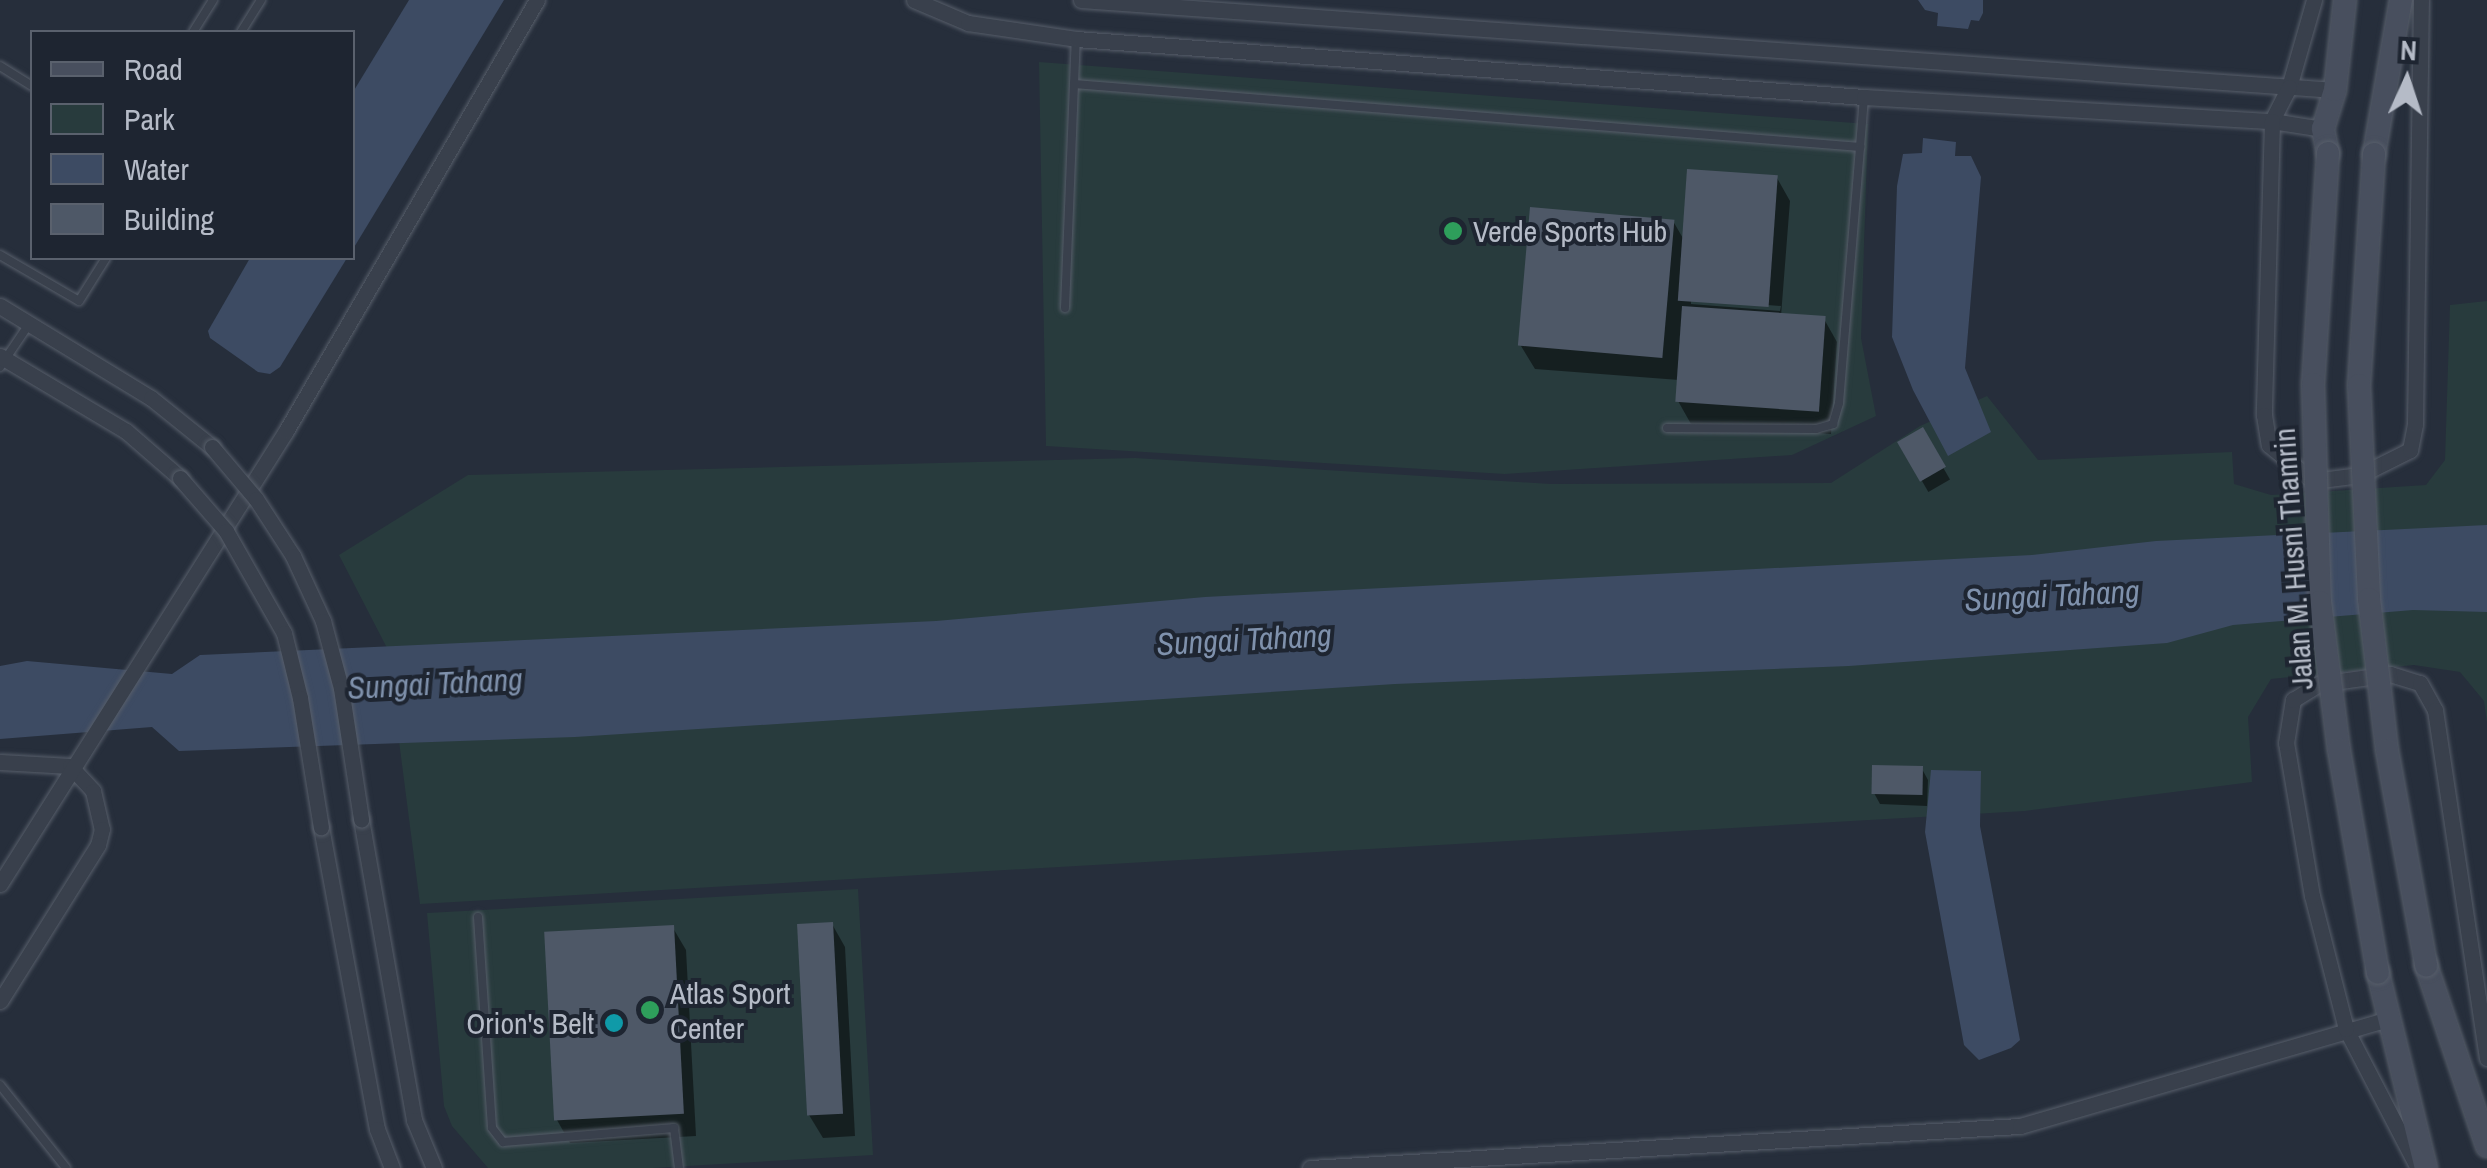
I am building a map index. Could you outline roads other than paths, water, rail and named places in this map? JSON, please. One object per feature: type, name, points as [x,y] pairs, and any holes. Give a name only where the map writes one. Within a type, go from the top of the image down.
[{"type":"main road","name":"Jalan M. Husni Thamrin","points":[[2345,0],[2335,90],[2323,129],[2328,152],[2313,384],[2320,602],[2338,750],[2378,973],[2426,1168]]},
{"type":"main road","points":[[2401,0],[2374,154],[2359,385],[2370,599],[2387,750],[2426,965],[2487,1146]]},
{"type":"street","points":[[0,884],[70,766],[144,660],[286,431],[537,0]]},
{"type":"street","points":[[914,0],[968,23],[1076,39],[1864,97],[2272,121],[2323,129]]},
{"type":"street","points":[[1081,0],[2335,90]]},
{"type":"street","points":[[2314,0],[2289,87],[2272,121],[2264,415],[2268,445],[2313,481],[2360,476],[2410,450],[2415,424],[2421,0]]},
{"type":"street","points":[[0,306],[151,398],[212,447],[256,500],[293,556],[323,622],[341,688],[414,1120],[434,1168]]},
{"type":"street","points":[[2,361],[126,432],[180,478],[226,531],[284,633],[300,698],[377,1129],[392,1168]]},
{"type":"street","points":[[2418,1168],[2346,1028],[2312,896],[2286,743],[2294,700],[2319,684],[2390,674],[2420,684],[2434,710],[2487,1058]]},
{"type":"street","points":[[0,762],[70,766],[93,791],[101,811],[98,845],[0,1001]]},
{"type":"street","points":[[1310,1168],[2020,1126],[2388,1018]]},
{"type":"lane","points":[[194,30],[211,3],[200,0]]},
{"type":"lane","points":[[242,30],[261,0]]},
{"type":"lane","points":[[1065,308],[1076,39]]},
{"type":"lane","points":[[0,66],[30,85]]},
{"type":"lane","points":[[1074,84],[1860,147]]},
{"type":"lane","points":[[1667,428],[1816,428],[1832,424],[1838,403],[1864,97]]},
{"type":"lane","points":[[0,255],[80,301],[105,260]]},
{"type":"lane","points":[[2,361],[29,324]]},
{"type":"lane","points":[[478,917],[492,1128],[503,1142],[674,1128],[679,1168]]},
{"type":"lane","points":[[0,1084],[66,1168]]},
{"type":"water","points":[[409,0],[504,0],[355,246],[355,89]]},
{"type":"water","points":[[1918,0],[1983,0],[1983,13],[1979,21],[1971,20],[1968,29],[1937,26],[1938,13],[1925,10]]},
{"type":"water","points":[[1923,138],[1956,142],[1955,156],[1971,156],[1981,177],[1965,368],[1991,432],[1948,456],[1913,390],[1892,337],[1897,186],[1903,154],[1922,153]]},
{"type":"water","points":[[249,260],[346,260],[280,367],[270,374],[258,372],[210,338],[208,331]]},
{"type":"water","name":"Sungai Tahang","points":[[2487,525],[2487,612],[2413,610],[2233,625],[2167,643],[1849,666],[1395,684],[575,737],[179,751],[152,727],[0,739],[0,666],[27,661],[172,674],[200,655],[936,621],[1205,597],[2032,555],[2156,541]]},
{"type":"water","points":[[1931,770],[1981,771],[1980,826],[2020,1040],[2011,1048],[1979,1060],[1964,1045],[1925,832]]},
{"type":"place","name":"Verde Sports Hub","points":[[1453,231]]},
{"type":"place","name":"Atlas Sport Center","points":[[650,1010]]},
{"type":"place","name":"Orion's Belt","points":[[614,1023]]}]
